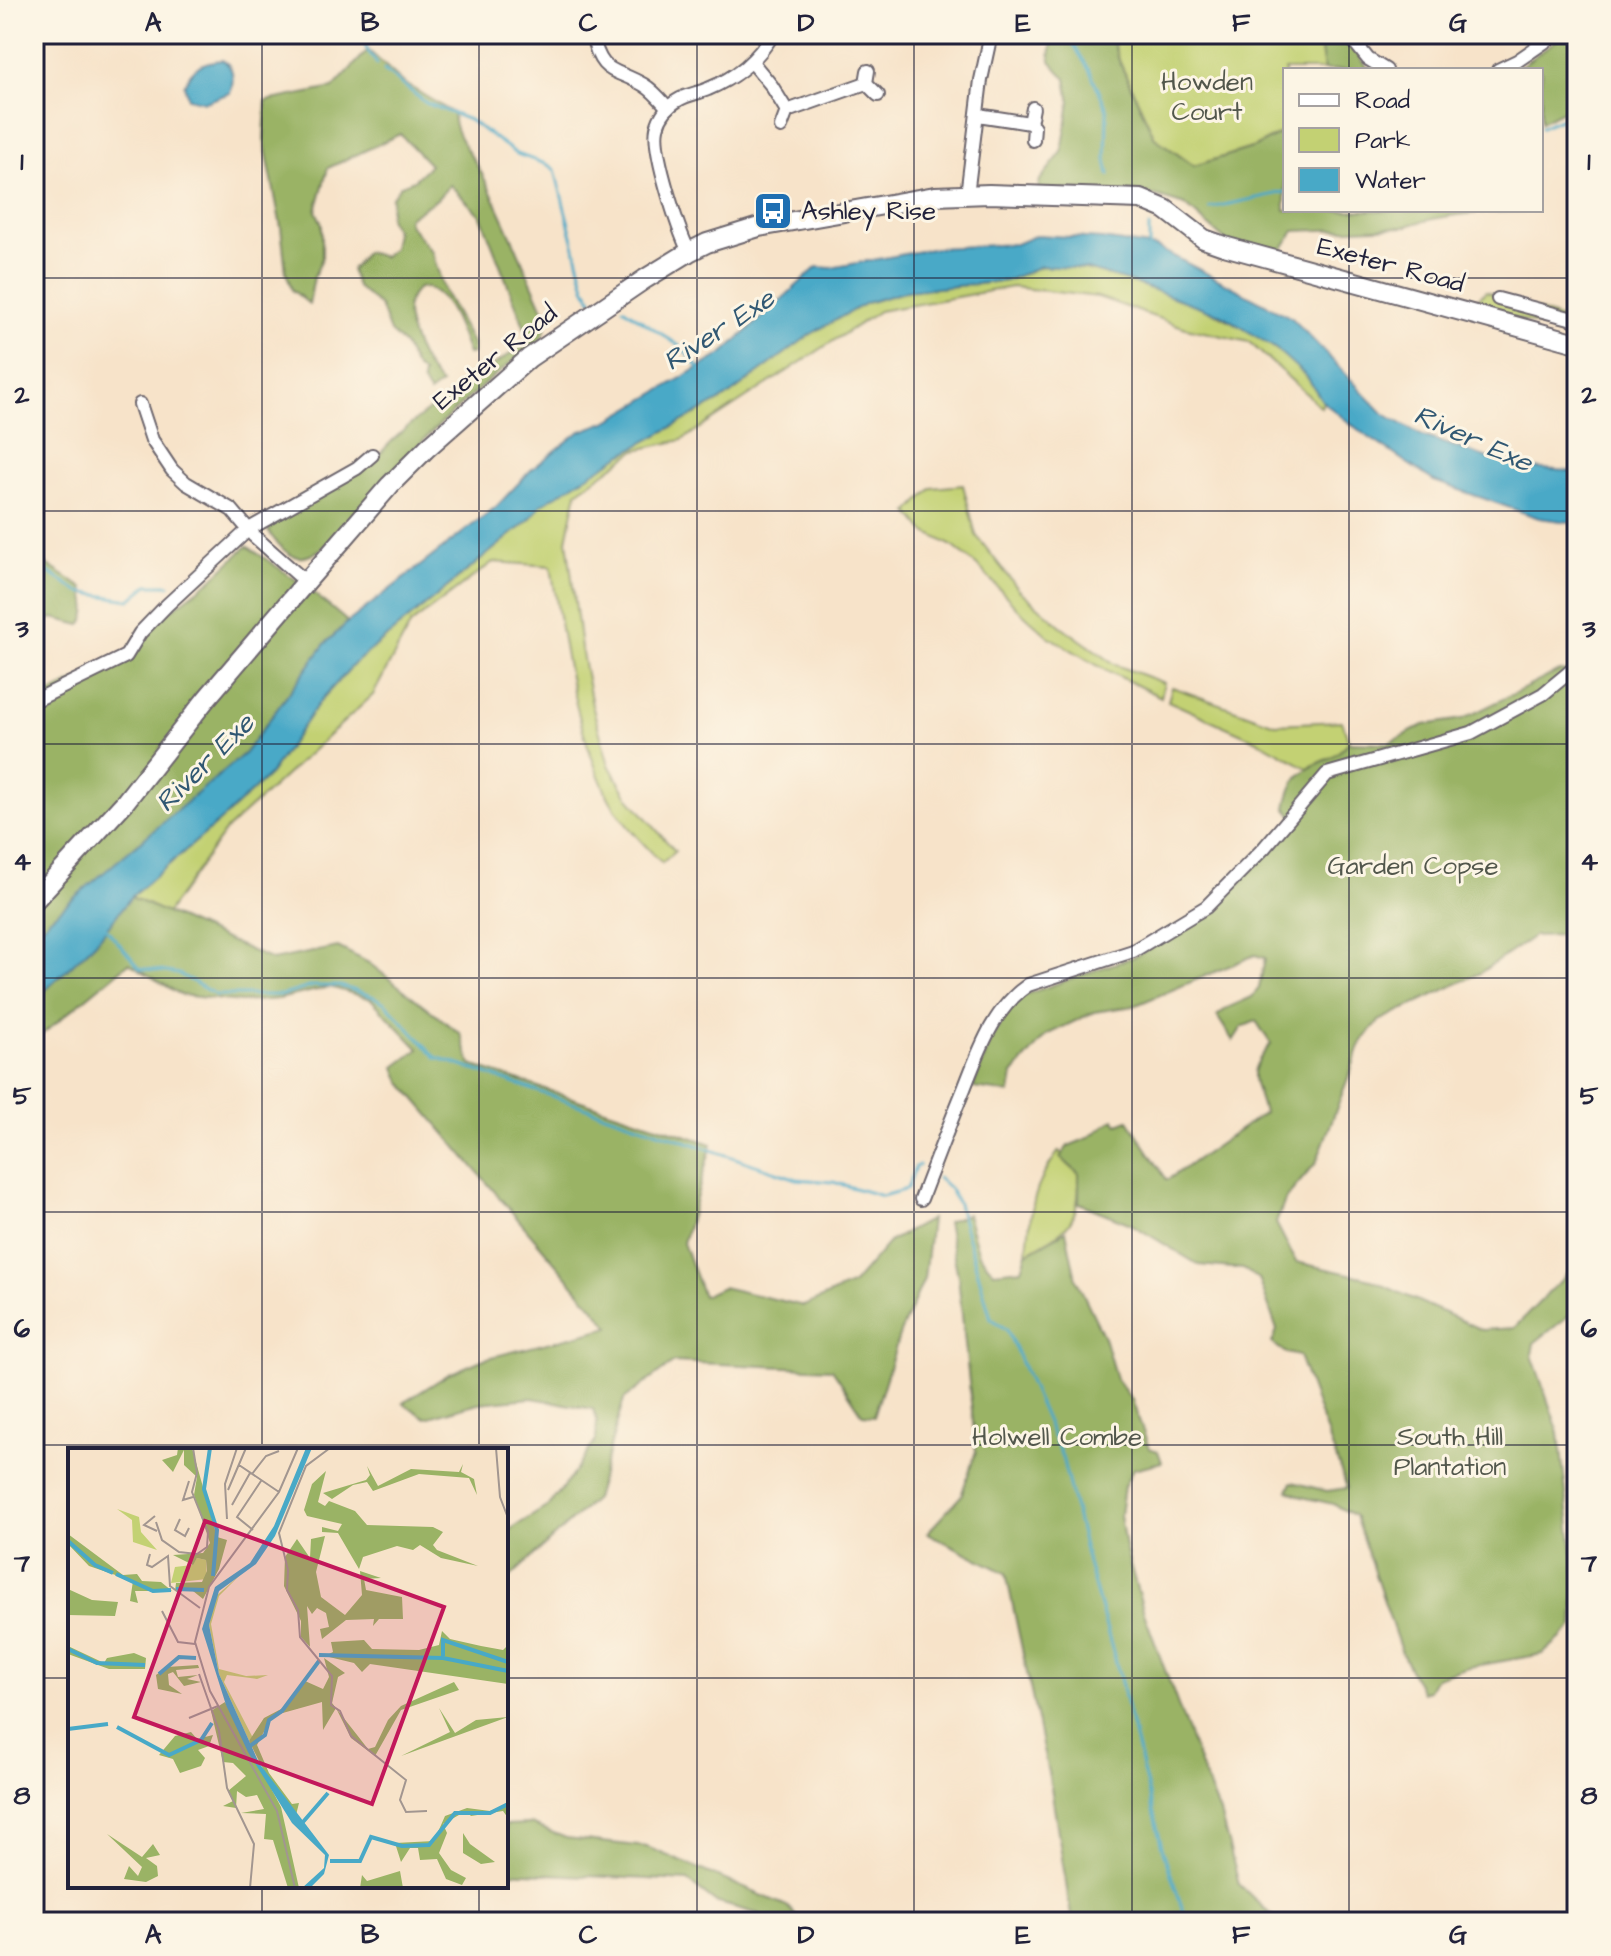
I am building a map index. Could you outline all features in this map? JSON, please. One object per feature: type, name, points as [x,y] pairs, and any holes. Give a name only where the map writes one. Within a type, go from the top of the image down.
[{"type":"main road","name":"Exeter Road","points":[[34,901],[125,802],[197,710],[390,485],[456,420],[562,334],[707,243],[759,227],[935,196],[1129,198],[1153,203],[1204,239],[1577,343]]},
{"type":"street","points":[[592,34],[603,64],[643,85],[668,108]]},
{"type":"street","points":[[689,252],[679,230],[657,145],[658,122],[678,100],[722,83],[752,62],[773,34]]},
{"type":"street","points":[[967,195],[981,80],[991,34]]},
{"type":"street","points":[[1348,34],[1357,48],[1383,68]]},
{"type":"street","points":[[1502,68],[1556,34]]},
{"type":"street","points":[[752,62],[787,111]]},
{"type":"street","points":[[781,127],[787,111],[867,77],[878,95]]},
{"type":"street","points":[[1030,123],[1033,108]]},
{"type":"street","points":[[978,115],[1030,123],[1034,127],[1033,140]]},
{"type":"street","points":[[1498,299],[1577,320]]},
{"type":"street","points":[[140,404],[152,440],[172,470],[186,483],[232,510],[306,582]]},
{"type":"street","points":[[34,701],[126,656],[140,633],[167,605],[249,529],[357,468],[372,455]]},
{"type":"street","points":[[921,1199],[981,1045],[1001,1010],[1015,993],[1028,985],[1133,951],[1206,907],[1264,848],[1327,774],[1471,733],[1543,694],[1577,666]]},
{"type":"green space","points":[[1052,34],[1110,34],[1155,138],[1194,166],[1255,147],[1283,132],[1283,212],[1506,212],[1449,216],[1404,227],[1294,231],[1280,253],[1226,241],[1185,205],[1149,194],[1038,189],[1040,180],[1062,152],[1070,102],[1066,79],[1050,61]]},
{"type":"green space","name":"Howden Court","points":[[1110,34],[1310,34],[1320,43],[1324,68],[1283,68],[1283,132],[1255,147],[1194,166],[1155,138]]},
{"type":"green space","points":[[1310,34],[1344,34],[1368,68],[1324,68],[1320,43]]},
{"type":"green space","points":[[1565,34],[1577,34],[1577,104],[1543,121],[1543,68],[1518,68]]},
{"type":"green space","points":[[368,50],[404,83],[453,113],[460,137],[491,191],[547,317],[546,327],[533,347],[450,414],[328,543],[310,555],[295,556],[275,541],[268,531],[272,525],[375,462],[400,433],[421,416],[530,341],[481,216],[450,185],[437,199],[408,218],[409,224],[432,252],[445,293],[473,345],[473,353],[468,354],[444,301],[428,288],[418,288],[408,304],[407,312],[417,347],[441,384],[429,393],[422,381],[423,374],[415,367],[404,345],[390,332],[380,306],[357,287],[351,270],[366,252],[384,257],[393,248],[396,231],[389,218],[392,197],[401,185],[414,180],[430,165],[400,134],[328,168],[316,211],[322,224],[322,258],[314,277],[309,304],[292,290],[286,272],[281,227],[264,139],[266,101],[333,88]]},
{"type":"green space","points":[[1041,266],[1077,268],[1116,277],[1176,296],[1234,323],[1261,339],[1306,376],[1323,402],[1321,407],[1249,342],[1186,328],[1098,297],[1012,287],[879,311],[682,440],[636,450],[577,492],[567,540],[592,705],[609,765],[628,797],[675,851],[662,863],[616,810],[594,763],[570,680],[551,566],[493,562],[411,624],[373,695],[225,831],[166,914],[131,897],[270,774],[320,701],[355,663],[529,520],[540,505],[621,455],[725,398],[811,334],[866,303],[907,291],[1006,281]]},
{"type":"green space","points":[[1486,291],[1577,325],[1577,337],[1471,305]]},
{"type":"green space","points":[[963,485],[976,535],[1019,590],[1061,626],[1116,665],[1164,683],[1161,697],[1102,668],[1048,636],[980,568],[954,547],[924,531],[909,512],[932,488]]},
{"type":"green space","points":[[247,546],[305,586],[348,622],[325,644],[245,753],[34,935],[34,701],[126,656],[140,633],[211,580]]},
{"type":"green space","points":[[34,556],[83,588],[86,611],[81,625],[53,618],[34,625]]},
{"type":"green space","name":"Garden Copse","points":[[1559,671],[1577,673],[1577,939],[1562,935],[1534,936],[1480,973],[1379,1021],[1362,1041],[1316,1163],[1286,1198],[1276,1223],[1296,1262],[1367,1278],[1482,1330],[1514,1328],[1577,1264],[1577,1309],[1534,1343],[1532,1355],[1559,1433],[1576,1578],[1573,1627],[1543,1654],[1469,1667],[1436,1677],[1429,1690],[1422,1693],[1401,1651],[1355,1516],[1333,1504],[1302,1497],[1288,1490],[1292,1482],[1327,1491],[1347,1488],[1299,1356],[1286,1353],[1272,1343],[1277,1330],[1259,1279],[1243,1269],[1199,1265],[1131,1224],[1079,1203],[1079,1174],[1060,1157],[1068,1146],[1088,1138],[1114,1119],[1118,1124],[1128,1120],[1167,1180],[1264,1113],[1254,1077],[1257,1063],[1271,1044],[1256,1021],[1242,1027],[1233,1041],[1217,1016],[1252,997],[1259,988],[1265,958],[1255,955],[1134,1006],[1094,1012],[1046,1035],[1013,1074],[1010,1093],[973,1088],[991,1041],[1007,1012],[1021,996],[1136,956],[1202,917],[1296,820],[1286,808],[1290,792],[1296,780],[1310,768],[1339,752],[1349,742],[1389,743],[1424,725],[1463,719]]},
{"type":"green space","points":[[1172,687],[1275,724],[1342,721],[1349,742],[1338,755],[1307,768],[1262,743],[1168,701]]},
{"type":"green space","points":[[131,897],[272,960],[338,947],[369,963],[461,1034],[471,1065],[712,1144],[683,1243],[703,1296],[722,1287],[804,1306],[853,1284],[890,1241],[931,1219],[924,1279],[900,1333],[874,1416],[863,1415],[832,1369],[674,1362],[624,1399],[595,1499],[508,1579],[508,1531],[548,1506],[569,1480],[596,1440],[597,1421],[593,1409],[532,1398],[478,1403],[426,1418],[403,1403],[449,1374],[484,1359],[610,1327],[401,1082],[395,1067],[419,1049],[371,999],[330,987],[279,999],[241,1002],[181,995],[129,963],[34,1041],[34,1001],[95,943]]},
{"type":"green space","points":[[1059,1151],[1063,1155],[1061,1158],[1079,1174],[1074,1215],[1062,1231],[1027,1253],[1034,1199],[1043,1175]]},
{"type":"green space","name":"Holwell Combe","points":[[967,1214],[979,1254],[994,1272],[1022,1269],[1027,1253],[1066,1231],[1076,1279],[1104,1337],[1116,1379],[1132,1400],[1149,1448],[1158,1451],[1162,1462],[1133,1469],[1124,1486],[1120,1515],[1125,1547],[1144,1613],[1220,1813],[1239,1884],[1278,1922],[1072,1922],[1051,1787],[1006,1573],[927,1533],[961,1496],[976,1451],[958,1276],[947,1222]]},
{"type":"green space","points":[[531,1824],[566,1838],[647,1847],[787,1906],[802,1922],[769,1922],[759,1914],[715,1902],[688,1881],[508,1872],[508,1825]]},
{"type":"water","points":[[222,60],[232,74],[230,93],[205,102],[188,98],[184,85],[191,73],[204,64]]},
{"type":"water","points":[[1037,235],[1102,239],[1156,247],[1292,318],[1383,413],[1423,436],[1494,460],[1577,474],[1577,523],[1539,518],[1434,481],[1323,402],[1307,377],[1276,349],[1222,315],[1137,284],[1087,269],[1041,266],[1006,281],[907,291],[866,303],[811,334],[725,398],[621,455],[541,505],[529,520],[355,663],[320,701],[270,774],[131,897],[95,943],[34,1001],[34,935],[49,919],[245,753],[325,644],[348,622],[497,506],[531,470],[579,432],[608,421],[722,354],[817,267],[831,268],[936,248],[1016,244]]},
{"type":"waterway","points":[[366,34],[366,48],[377,64]]},
{"type":"waterway","points":[[1067,34],[1090,71],[1107,109],[1106,160],[1109,175]]},
{"type":"waterway","points":[[384,70],[426,103],[469,120],[517,154],[555,170],[585,287],[592,300]]},
{"type":"waterway","points":[[1543,126],[1577,112]]},
{"type":"waterway","points":[[1210,208],[1283,192]]},
{"type":"waterway","points":[[1149,227],[1149,247]]},
{"type":"waterway","name":"River Exe","points":[[623,308],[681,347],[701,370]]},
{"type":"waterway","points":[[34,563],[79,592],[130,600],[148,585],[169,585]]},
{"type":"waterway","points":[[104,926],[140,968],[179,974],[216,995],[283,995],[313,986],[340,986],[372,996],[385,1003],[436,1057],[797,1179],[833,1182],[882,1196],[907,1189],[915,1167],[919,1165]]},
{"type":"waterway","points":[[938,1178],[949,1188],[958,1204],[991,1318],[1007,1330],[1062,1457],[1163,1851],[1187,1922]]},
{"type":"place","name":"Ashley Rise","points":[[773,211]]},
{"type":"park label","name":"South Hill Plantation","points":[[1450,1452]]}]
